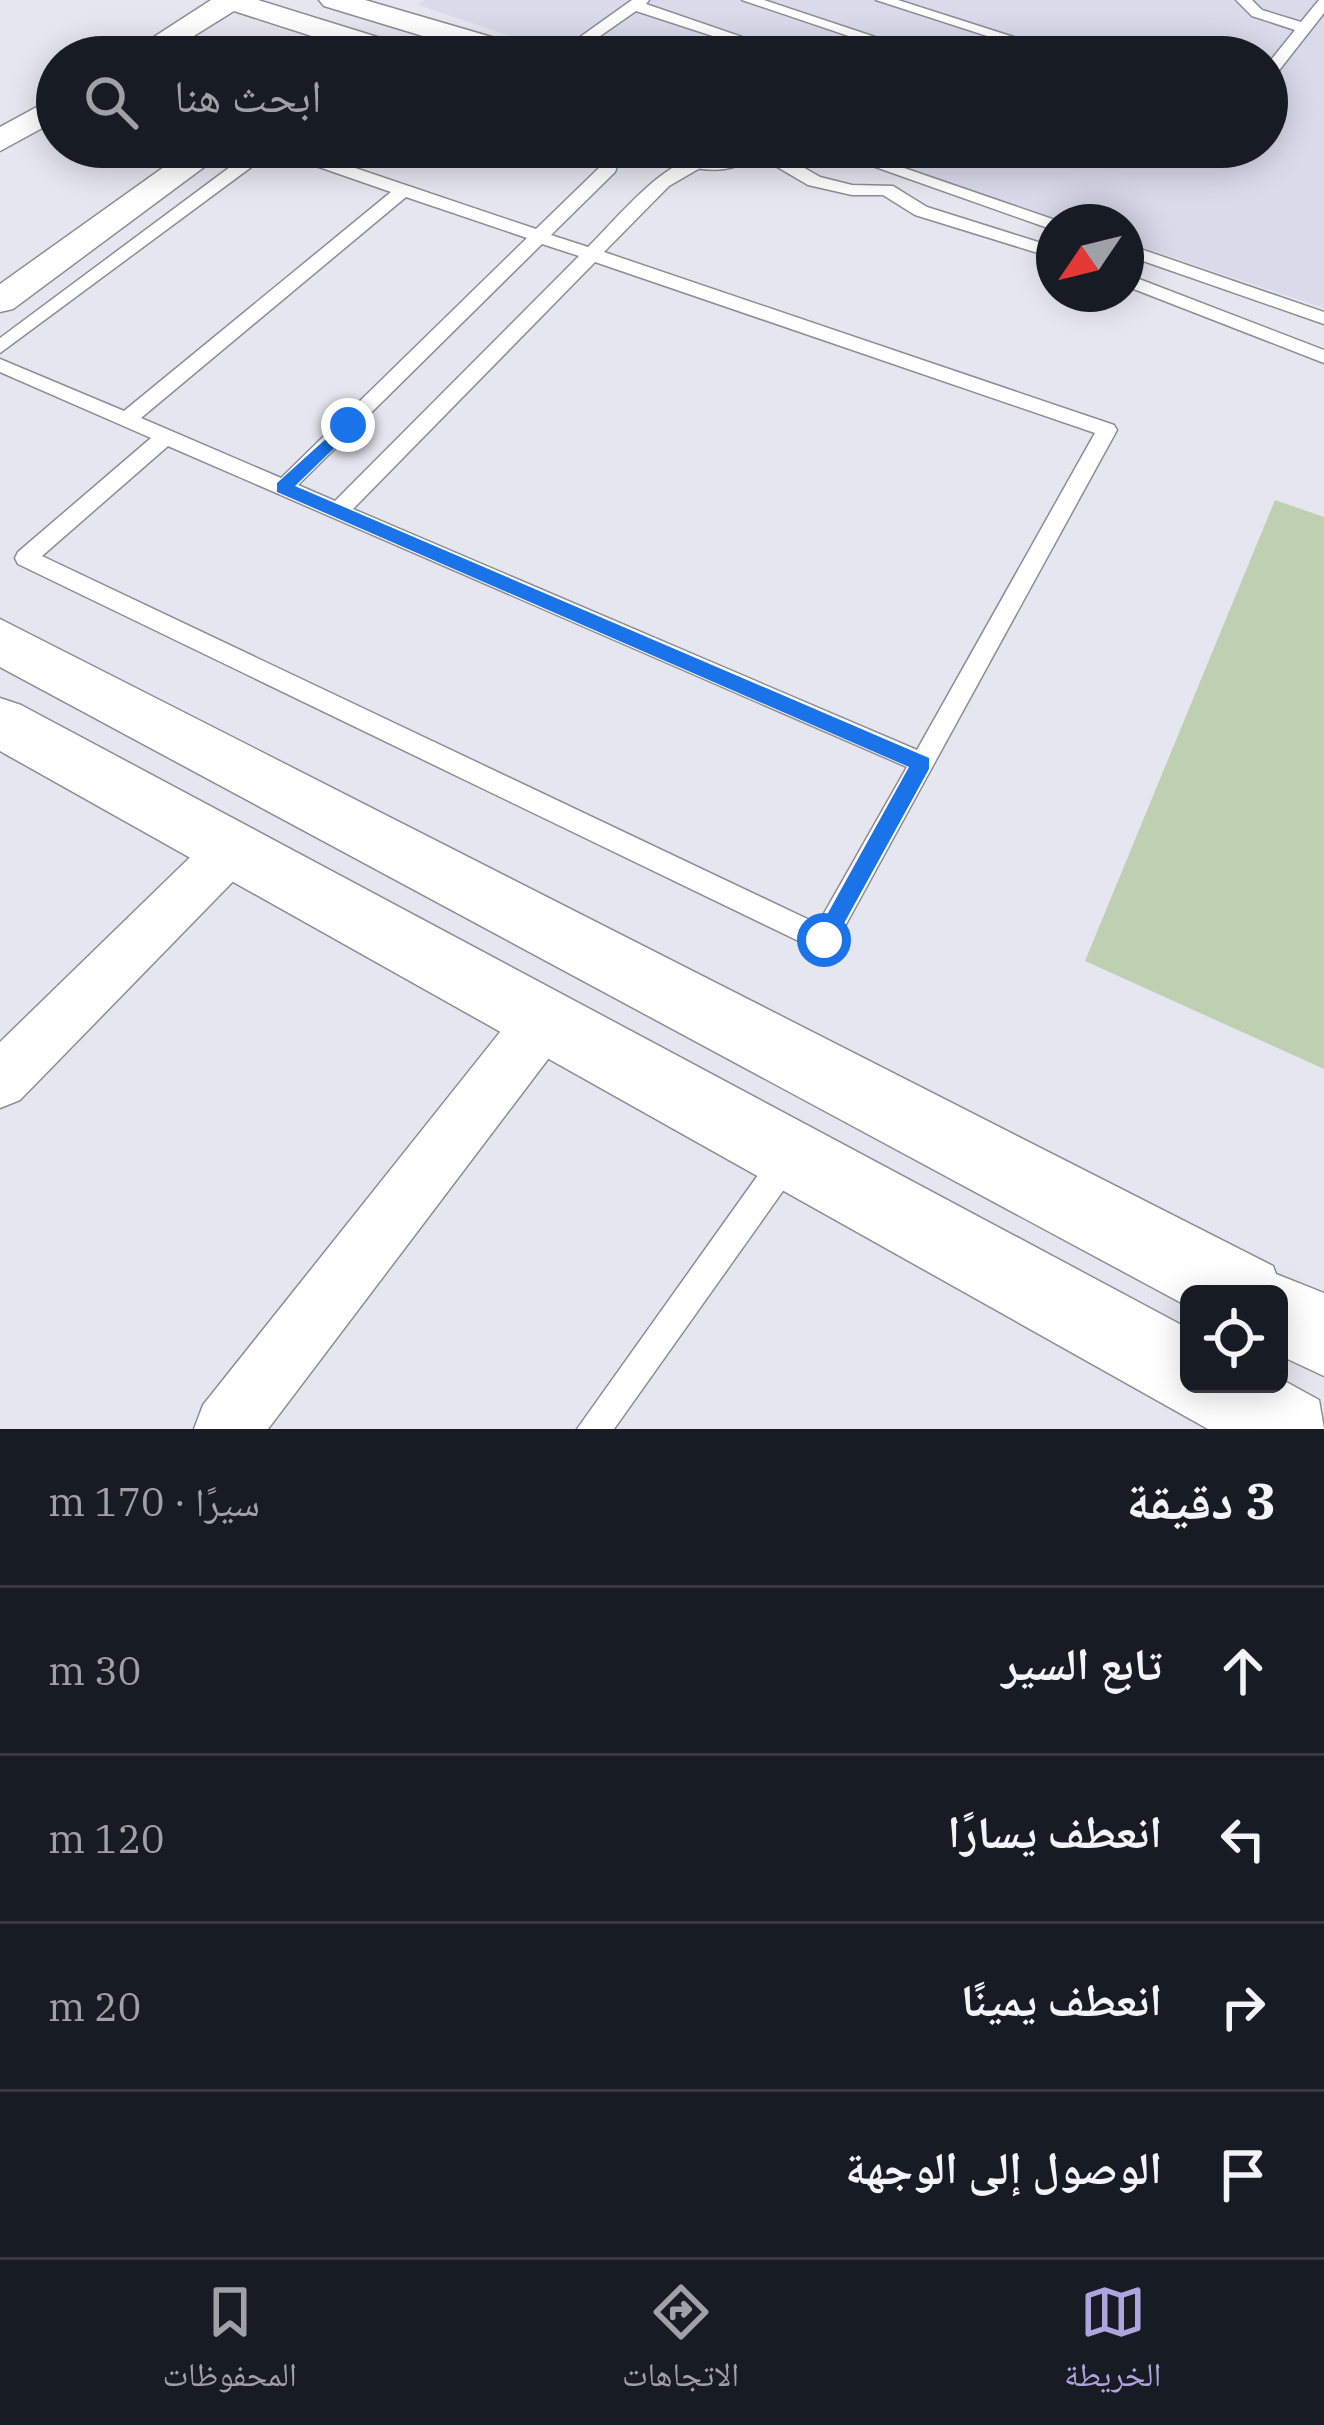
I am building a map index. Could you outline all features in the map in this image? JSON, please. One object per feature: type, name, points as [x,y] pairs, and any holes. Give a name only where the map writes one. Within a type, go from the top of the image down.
[{"type":"street","points":[[172,36],[229,0],[318,36]]},
{"type":"street","points":[[334,0],[457,36]]},
{"type":"street","points":[[367,36],[393,16]]},
{"type":"street","points":[[0,142],[36,119]]},
{"type":"street","points":[[0,301],[185,168]]},
{"type":"street","points":[[0,641],[1228,1285]]},
{"type":"street","points":[[0,722],[1180,1368]]},
{"type":"street","points":[[0,1082],[232,849]]},
{"type":"street","points":[[227,1429],[544,1020]]},
{"type":"street","points":[[1288,1317],[1324,1336]]},
{"type":"street","points":[[1224,1393],[1290,1429]]},
{"type":"lane","points":[[749,0],[857,36]]},
{"type":"lane","points":[[883,0],[1000,36]]},
{"type":"lane","points":[[1243,0],[1257,13],[1304,28]]},
{"type":"lane","points":[[590,36],[638,3],[732,36]]},
{"type":"lane","points":[[1288,48],[1324,3]]},
{"type":"lane","points":[[930,36],[945,19]]},
{"type":"lane","points":[[0,347],[243,168]]},
{"type":"lane","points":[[166,437],[26,558],[824,940],[1107,430],[336,168]]},
{"type":"lane","points":[[284,488],[609,168]]},
{"type":"lane","points":[[338,511],[663,182],[687,168]]},
{"type":"lane","points":[[791,168],[814,181],[852,190],[887,190],[921,211],[1036,248]]},
{"type":"lane","points":[[888,168],[1036,218]]},
{"type":"lane","points":[[126,420],[403,190]]},
{"type":"lane","points":[[1144,255],[1324,318]]},
{"type":"lane","points":[[1144,287],[1324,357]]},
{"type":"lane","points":[[0,365],[922,764]]},
{"type":"lane","points":[[594,1429],[790,1155]]},
{"type":"shaded area","points":[[424,0],[1324,0],[1324,308],[1144,248],[1144,204],[1036,204],[1036,212],[905,168],[1288,168],[1288,36],[510,36],[418,5]]},
{"type":"green space","points":[[1275,500],[1324,517],[1324,1069],[1085,961]]},
{"type":"route","points":[[348,425],[284,488],[922,764],[824,940]]}]
